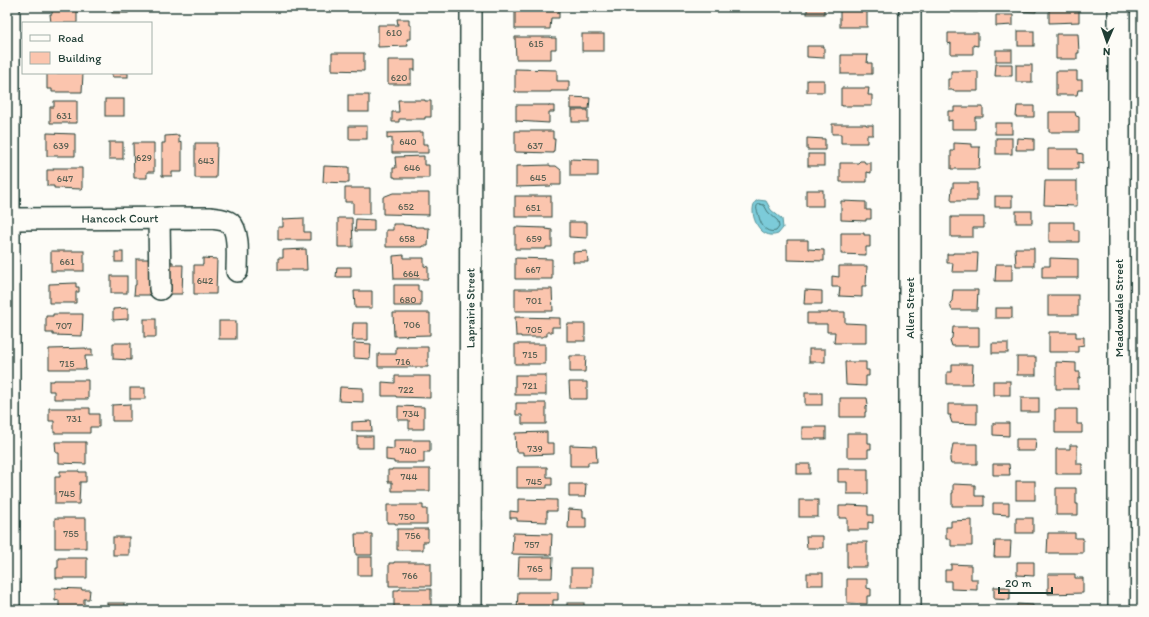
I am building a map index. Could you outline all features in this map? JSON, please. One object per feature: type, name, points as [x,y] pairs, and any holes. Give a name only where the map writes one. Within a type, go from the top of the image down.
[{"type":"street","points":[[9,7],[9,610]]},
{"type":"street","name":"Laprairie Street","points":[[470,610],[471,7]]},
{"type":"street","name":"Allen Street","points":[[910,7],[910,610]]},
{"type":"street","name":"Meadowdale Street","points":[[1119,7],[1119,610]]},
{"type":"street","name":"Hancock Court","points":[[9,218],[221,219],[230,223],[235,233],[237,244],[237,271]]},
{"type":"street","points":[[160,218],[160,289]]},
{"type":"water","points":[[758,200],[766,201],[771,210],[782,219],[783,228],[778,234],[766,234],[757,225],[754,219],[753,207],[755,202]]},
{"type":"building","points":[[77,7],[77,22],[51,22],[50,14],[52,14],[52,8]]},
{"type":"building","points":[[112,7],[128,7],[128,13],[112,13]]},
{"type":"building","points":[[515,7],[559,8],[559,18],[551,18],[550,29],[515,29]]},
{"type":"building","points":[[807,7],[824,7],[824,14],[807,14]]},
{"type":"building","points":[[951,7],[978,7],[978,12],[953,12]]},
{"type":"building","points":[[1018,7],[1036,7],[1036,12],[1018,11]]},
{"type":"building","points":[[1049,7],[1079,7],[1079,22],[1049,23]]},
{"type":"building","points":[[840,8],[867,8],[867,27],[840,27]]},
{"type":"building","points":[[996,15],[1013,15],[1013,25],[996,26]]},
{"type":"building","points":[[397,19],[409,19],[409,25],[411,25],[411,39],[407,39],[408,46],[378,47],[378,25],[398,25]]},
{"type":"building","points":[[1018,31],[1034,31],[1034,46],[1018,46]]},
{"type":"building","points":[[948,33],[978,33],[978,46],[973,45],[973,54],[951,54],[951,43],[948,44]]},
{"type":"building","points":[[582,34],[604,34],[604,51],[582,51]]},
{"type":"building","points":[[1056,34],[1078,34],[1079,53],[1077,53],[1077,59],[1056,59]]},
{"type":"building","points":[[515,37],[556,38],[556,49],[551,49],[551,59],[516,59]]},
{"type":"building","points":[[807,46],[824,46],[824,58],[807,57]]},
{"type":"building","points":[[996,50],[1012,50],[1012,61],[996,61]]},
{"type":"building","points":[[332,53],[364,53],[364,71],[332,70]]},
{"type":"building","points":[[841,55],[868,55],[867,63],[872,63],[872,74],[841,74]]},
{"type":"building","points":[[388,60],[415,60],[415,70],[411,70],[411,84],[388,84]]},
{"type":"building","points":[[996,64],[1012,64],[1012,76],[995,76]]},
{"type":"building","points":[[1016,65],[1032,65],[1032,82],[1016,82]]},
{"type":"building","points":[[515,69],[557,70],[557,81],[569,81],[569,91],[515,92]]},
{"type":"building","points":[[951,71],[978,71],[978,91],[948,90],[948,79],[951,79]]},
{"type":"building","points":[[1056,71],[1077,71],[1077,80],[1082,80],[1082,90],[1078,90],[1077,95],[1056,95]]},
{"type":"building","points":[[47,74],[83,74],[82,92],[52,92],[52,89],[47,89]]},
{"type":"building","points":[[112,74],[128,74],[128,77],[112,77]]},
{"type":"building","points":[[807,80],[824,80],[824,92],[807,92]]},
{"type":"building","points":[[841,88],[869,88],[868,95],[872,95],[872,106],[841,106]]},
{"type":"building","points":[[348,95],[369,95],[369,112],[348,112]]},
{"type":"building","points":[[571,97],[590,98],[589,109],[571,109]]},
{"type":"building","points":[[105,99],[124,99],[124,116],[105,116]]},
{"type":"building","points":[[398,100],[431,101],[431,117],[425,117],[425,119],[399,119],[399,122],[392,122],[392,112],[399,112]]},
{"type":"building","points":[[54,101],[77,101],[77,123],[50,123],[50,107],[54,107]]},
{"type":"building","points":[[516,105],[549,105],[554,106],[554,112],[549,112],[549,123],[516,121]]},
{"type":"building","points":[[1017,106],[1034,106],[1034,117],[1016,117]]},
{"type":"building","points":[[954,107],[983,107],[983,117],[975,117],[975,129],[952,129],[952,120],[948,121],[948,111],[954,111]]},
{"type":"building","points":[[572,110],[588,110],[588,122],[572,122]]},
{"type":"building","points":[[1049,112],[1075,112],[1076,116],[1079,117],[1079,132],[1049,132]]},
{"type":"building","points":[[995,123],[1012,123],[1012,134],[995,134]]},
{"type":"building","points":[[832,124],[873,125],[873,135],[867,135],[867,143],[841,143],[841,134],[832,134]]},
{"type":"building","points":[[349,126],[367,126],[367,139],[349,139]]},
{"type":"building","points":[[515,131],[553,131],[553,139],[555,139],[553,153],[515,152]]},
{"type":"building","points":[[423,132],[423,144],[428,144],[428,153],[392,153],[392,138],[387,139],[387,133]]},
{"type":"building","points":[[47,133],[75,134],[75,156],[47,156]]},
{"type":"building","points":[[179,135],[179,143],[182,142],[182,172],[172,172],[172,176],[162,176],[162,143],[165,143],[165,136]]},
{"type":"building","points":[[807,138],[825,139],[825,150],[807,150]]},
{"type":"building","points":[[996,138],[1012,138],[1012,154],[996,154]]},
{"type":"building","points":[[1017,138],[1034,139],[1034,150],[1016,150]]},
{"type":"building","points":[[109,142],[123,142],[123,159],[109,159]]},
{"type":"building","points":[[133,143],[154,143],[154,172],[147,172],[147,178],[134,178]]},
{"type":"building","points":[[195,143],[217,143],[216,178],[195,178]]},
{"type":"building","points":[[954,143],[972,144],[972,147],[980,147],[979,169],[951,169],[951,151],[954,151]]},
{"type":"building","points":[[1048,149],[1078,149],[1078,153],[1083,154],[1083,163],[1078,162],[1078,169],[1048,169]]},
{"type":"building","points":[[808,154],[824,154],[824,166],[808,166]]},
{"type":"building","points":[[424,156],[424,165],[429,165],[429,178],[393,177],[393,168],[396,168],[395,157]]},
{"type":"building","points":[[570,159],[598,160],[598,176],[570,176]]},
{"type":"building","points":[[860,161],[871,163],[871,173],[867,172],[867,182],[840,182],[840,163],[858,163]]},
{"type":"building","points":[[324,166],[349,167],[349,183],[323,182]]},
{"type":"building","points":[[516,166],[556,166],[561,170],[561,185],[516,187]]},
{"type":"building","points":[[53,168],[82,168],[82,189],[54,188],[54,186],[47,186],[47,170],[54,170]]},
{"type":"building","points":[[1045,181],[1077,181],[1077,206],[1044,205]]},
{"type":"building","points":[[953,183],[977,183],[977,201],[952,201]]},
{"type":"building","points":[[345,188],[370,188],[370,214],[353,214],[353,202],[345,202]]},
{"type":"building","points":[[806,190],[823,190],[823,206],[806,206]]},
{"type":"building","points":[[393,193],[429,193],[429,215],[383,214],[383,197]]},
{"type":"building","points":[[515,196],[551,196],[551,217],[515,217]]},
{"type":"building","points":[[995,196],[1012,196],[1012,207],[995,207]]},
{"type":"building","points":[[841,201],[866,202],[866,210],[871,210],[871,219],[866,219],[866,221],[841,220]]},
{"type":"building","points":[[1016,211],[1032,211],[1032,223],[1016,223]]},
{"type":"building","points":[[951,217],[984,217],[984,228],[973,228],[973,237],[951,237]]},
{"type":"building","points":[[304,218],[304,232],[310,232],[310,240],[278,240],[278,227],[283,227],[283,219]]},
{"type":"building","points":[[338,218],[352,218],[353,247],[338,247]]},
{"type":"building","points":[[356,219],[374,220],[374,231],[355,231]]},
{"type":"building","points":[[569,222],[587,222],[587,238],[569,237]]},
{"type":"building","points":[[1049,222],[1074,222],[1074,230],[1079,230],[1079,242],[1049,242]]},
{"type":"building","points":[[393,224],[429,228],[428,246],[386,247],[386,230],[393,230]]},
{"type":"building","points":[[515,227],[546,228],[552,230],[552,247],[546,247],[546,249],[515,249]]},
{"type":"building","points":[[841,233],[864,233],[864,235],[870,235],[870,247],[866,247],[866,255],[841,254]]},
{"type":"building","points":[[787,240],[808,240],[808,249],[824,250],[824,261],[787,260]]},
{"type":"building","points":[[1015,248],[1034,248],[1034,266],[1016,266]]},
{"type":"building","points":[[306,249],[307,270],[278,270],[278,258],[283,258],[283,250]]},
{"type":"building","points":[[51,251],[84,251],[84,271],[51,271]]},
{"type":"building","points":[[587,251],[588,262],[573,262],[573,252]]},
{"type":"building","points":[[115,252],[123,252],[123,262],[115,262]]},
{"type":"building","points":[[978,253],[977,272],[952,272],[953,263],[947,263],[947,254]]},
{"type":"building","points":[[404,255],[404,258],[424,258],[424,266],[428,267],[428,279],[394,279],[393,256]]},
{"type":"building","points":[[203,258],[217,259],[216,294],[194,294],[194,265],[203,265]]},
{"type":"building","points":[[515,258],[552,259],[552,279],[515,279]]},
{"type":"building","points":[[1050,258],[1078,259],[1078,278],[1042,278],[1042,266],[1050,266]]},
{"type":"building","points":[[136,259],[155,259],[156,295],[134,295],[136,285]]},
{"type":"building","points":[[163,261],[173,262],[173,265],[183,265],[182,294],[163,294]]},
{"type":"building","points":[[996,264],[1012,264],[1012,281],[995,281]]},
{"type":"building","points":[[839,266],[867,266],[866,286],[862,286],[862,297],[839,296],[840,287],[832,287],[832,276],[839,277]]},
{"type":"building","points":[[337,267],[351,267],[351,277],[336,277]]},
{"type":"building","points":[[111,276],[127,276],[127,293],[111,293]]},
{"type":"building","points":[[76,283],[76,287],[79,287],[79,292],[76,292],[76,303],[49,303],[49,284]]},
{"type":"building","points":[[394,285],[418,285],[418,291],[421,291],[421,306],[394,306]]},
{"type":"building","points":[[515,289],[552,289],[553,311],[515,311]]},
{"type":"building","points":[[805,290],[822,291],[822,304],[804,304]]},
{"type":"building","points":[[953,290],[978,290],[977,310],[952,310],[950,303],[952,301]]},
{"type":"building","points":[[354,291],[372,291],[372,308],[355,308]]},
{"type":"building","points":[[1048,295],[1078,295],[1078,315],[1048,315]]},
{"type":"building","points":[[128,308],[128,319],[113,320],[113,309]]},
{"type":"building","points":[[995,308],[1012,308],[1012,318],[995,318]]},
{"type":"building","points":[[845,312],[845,323],[866,324],[866,343],[834,343],[835,332],[827,332],[827,324],[807,324],[807,313]]},
{"type":"building","points":[[393,313],[430,313],[430,335],[394,336]]},
{"type":"building","points":[[53,314],[83,314],[82,336],[53,335],[53,333],[46,333],[46,316],[53,316]]},
{"type":"building","points":[[515,317],[560,318],[560,327],[552,327],[552,332],[547,332],[547,336],[543,337],[516,336]]},
{"type":"building","points":[[144,319],[156,319],[156,337],[144,337]]},
{"type":"building","points":[[219,321],[236,321],[236,339],[219,339]]},
{"type":"building","points":[[353,323],[368,323],[368,340],[352,340]]},
{"type":"building","points":[[567,324],[585,324],[585,341],[567,341]]},
{"type":"building","points":[[953,327],[979,327],[979,346],[952,346],[950,340],[952,338]]},
{"type":"building","points":[[1049,332],[1076,332],[1076,337],[1084,337],[1084,345],[1078,346],[1078,352],[1049,352]]},
{"type":"building","points":[[113,343],[131,343],[131,360],[113,359]]},
{"type":"building","points":[[354,343],[371,344],[370,359],[354,358]]},
{"type":"building","points":[[992,343],[1008,343],[1008,353],[992,353]]},
{"type":"building","points":[[515,344],[545,344],[545,364],[515,364]]},
{"type":"building","points":[[396,347],[428,347],[428,367],[378,367],[378,354],[396,354]]},
{"type":"building","points":[[49,349],[92,349],[92,356],[85,356],[86,369],[49,369]]},
{"type":"building","points":[[809,349],[825,349],[825,362],[809,362]]},
{"type":"building","points":[[570,356],[586,356],[585,372],[570,372]]},
{"type":"building","points":[[1017,357],[1036,357],[1036,375],[1017,375]]},
{"type":"building","points":[[845,362],[866,362],[866,370],[869,370],[869,376],[866,376],[866,386],[846,385]]},
{"type":"building","points":[[1056,362],[1076,363],[1076,372],[1080,372],[1080,378],[1078,378],[1078,389],[1056,389]]},
{"type":"building","points":[[952,364],[973,364],[972,384],[947,384],[947,372],[952,372]]},
{"type":"building","points":[[515,375],[546,375],[546,395],[515,395]]},
{"type":"building","points":[[395,376],[430,376],[430,398],[382,396],[382,382],[395,383]]},
{"type":"building","points":[[88,380],[88,399],[54,399],[54,391],[49,391],[49,381]]},
{"type":"building","points":[[993,381],[1010,381],[1010,395],[993,395]]},
{"type":"building","points":[[569,382],[587,382],[587,399],[570,399]]},
{"type":"building","points":[[340,387],[363,388],[363,402],[339,401]]},
{"type":"building","points":[[130,388],[145,388],[145,399],[130,399]]},
{"type":"building","points":[[805,393],[822,393],[822,405],[805,405]]},
{"type":"building","points":[[840,398],[867,398],[868,404],[866,406],[865,417],[840,417]]},
{"type":"building","points":[[1021,398],[1039,398],[1039,412],[1021,412]]},
{"type":"building","points":[[516,403],[546,403],[546,424],[522,424],[522,415],[516,415]]},
{"type":"building","points":[[130,404],[130,421],[112,421],[112,405]]},
{"type":"building","points":[[948,404],[977,404],[977,424],[952,423],[950,417],[951,415],[948,415]]},
{"type":"building","points":[[398,406],[424,407],[424,429],[409,429],[409,420],[398,420]]},
{"type":"building","points":[[49,408],[90,408],[90,414],[99,414],[99,427],[90,427],[90,433],[54,433],[54,421],[49,421]]},
{"type":"building","points":[[1055,409],[1077,409],[1077,424],[1082,424],[1082,433],[1055,433]]},
{"type":"building","points":[[371,421],[372,431],[352,431],[352,422]]},
{"type":"building","points":[[993,423],[1009,423],[1009,436],[993,435]]},
{"type":"building","points":[[802,427],[826,427],[826,439],[802,439]]},
{"type":"building","points":[[547,432],[547,443],[554,443],[554,454],[523,455],[523,452],[516,452],[515,433]]},
{"type":"building","points":[[847,433],[868,433],[868,443],[871,443],[871,449],[868,449],[868,457],[847,457]]},
{"type":"building","points":[[357,436],[373,436],[373,448],[357,448]]},
{"type":"building","points":[[1016,439],[1036,439],[1035,451],[1016,451]]},
{"type":"building","points":[[394,440],[430,440],[430,452],[424,452],[424,463],[394,463],[394,461],[386,460],[386,448],[394,449]]},
{"type":"building","points":[[55,442],[86,442],[86,464],[59,463],[59,453],[56,453]]},
{"type":"building","points":[[953,444],[977,444],[977,464],[951,464],[950,457]]},
{"type":"building","points":[[570,445],[596,446],[597,462],[588,462],[588,466],[570,466]]},
{"type":"building","points":[[1070,445],[1077,445],[1077,464],[1082,464],[1082,474],[1056,474],[1056,449],[1070,449]]},
{"type":"building","points":[[797,464],[810,464],[810,474],[797,474]]},
{"type":"building","points":[[993,464],[1009,464],[1010,475],[993,475]]},
{"type":"building","points":[[517,467],[547,467],[547,477],[552,477],[552,485],[547,485],[547,488],[517,488]]},
{"type":"building","points":[[430,469],[430,491],[392,491],[392,482],[388,482],[388,470]]},
{"type":"building","points":[[838,469],[868,469],[868,494],[847,494],[847,482],[838,482]]},
{"type":"building","points":[[60,471],[86,472],[86,482],[80,482],[79,504],[55,504],[55,477],[60,477]]},
{"type":"building","points":[[1016,481],[1035,481],[1035,500],[1016,500]]},
{"type":"building","points":[[569,484],[586,484],[585,497],[569,497]]},
{"type":"building","points":[[953,484],[975,485],[975,496],[984,496],[984,506],[952,506]]},
{"type":"building","points":[[1056,488],[1076,488],[1078,515],[1056,515]]},
{"type":"building","points":[[518,499],[557,500],[557,511],[547,511],[547,522],[517,521],[517,518],[510,518],[510,511],[518,512]]},
{"type":"building","points":[[799,500],[818,500],[818,517],[799,517]]},
{"type":"building","points":[[993,503],[1009,503],[1009,515],[993,514]]},
{"type":"building","points":[[387,505],[423,505],[423,509],[427,509],[427,524],[387,523]]},
{"type":"building","points":[[839,506],[868,506],[868,515],[873,515],[873,523],[868,522],[868,530],[847,530],[847,518],[839,518]]},
{"type":"building","points":[[569,509],[583,510],[583,518],[586,518],[586,528],[568,528]]},
{"type":"building","points":[[55,518],[86,518],[86,548],[55,548]]},
{"type":"building","points":[[1016,518],[1033,518],[1033,533],[1016,533]]},
{"type":"building","points":[[972,520],[972,546],[951,546],[951,539],[946,539],[946,527],[951,527],[951,521]]},
{"type":"building","points":[[397,529],[428,529],[428,542],[423,542],[423,550],[397,550]]},
{"type":"building","points":[[513,533],[552,534],[551,555],[512,554]]},
{"type":"building","points":[[1048,533],[1075,533],[1075,538],[1083,538],[1083,553],[1047,553]]},
{"type":"building","points":[[355,534],[372,534],[372,555],[356,555]]},
{"type":"building","points":[[806,536],[823,536],[823,548],[807,548]]},
{"type":"building","points":[[113,537],[129,537],[129,555],[113,555]]},
{"type":"building","points":[[995,541],[1011,541],[1010,557],[994,557]]},
{"type":"building","points":[[847,542],[867,542],[867,567],[847,567]]},
{"type":"building","points":[[358,557],[372,557],[372,575],[358,575]]},
{"type":"building","points":[[519,557],[553,557],[552,578],[518,578]]},
{"type":"building","points":[[58,558],[87,558],[87,578],[56,578]]},
{"type":"building","points":[[1017,562],[1034,562],[1034,576],[1017,575]]},
{"type":"building","points":[[389,563],[431,563],[431,586],[389,586]]},
{"type":"building","points":[[951,564],[971,565],[971,579],[977,579],[977,590],[951,589],[951,581],[945,581],[945,570],[951,570]]},
{"type":"building","points":[[571,568],[592,568],[592,587],[571,587]]},
{"type":"building","points":[[807,573],[823,573],[823,585],[807,585]]},
{"type":"building","points":[[1048,574],[1075,574],[1075,578],[1083,578],[1083,593],[1048,594]]},
{"type":"building","points":[[847,579],[867,579],[867,588],[871,589],[871,596],[867,596],[867,604],[847,603]]},
{"type":"building","points":[[994,587],[1010,587],[1010,600],[994,599]]},
{"type":"building","points":[[55,588],[90,590],[89,599],[84,599],[84,610],[59,610],[59,600],[55,601]]},
{"type":"building","points":[[431,589],[431,610],[394,610],[394,590]]},
{"type":"building","points":[[518,592],[558,592],[558,600],[553,600],[553,610],[517,610]]},
{"type":"building","points":[[107,603],[125,603],[125,610],[107,610]]},
{"type":"building","points":[[567,603],[584,603],[584,610],[567,610]]},
{"type":"building","points":[[1017,604],[1033,605],[1033,610],[1017,610]]},
{"type":"building","points":[[951,607],[971,607],[971,610],[951,610]]}]
